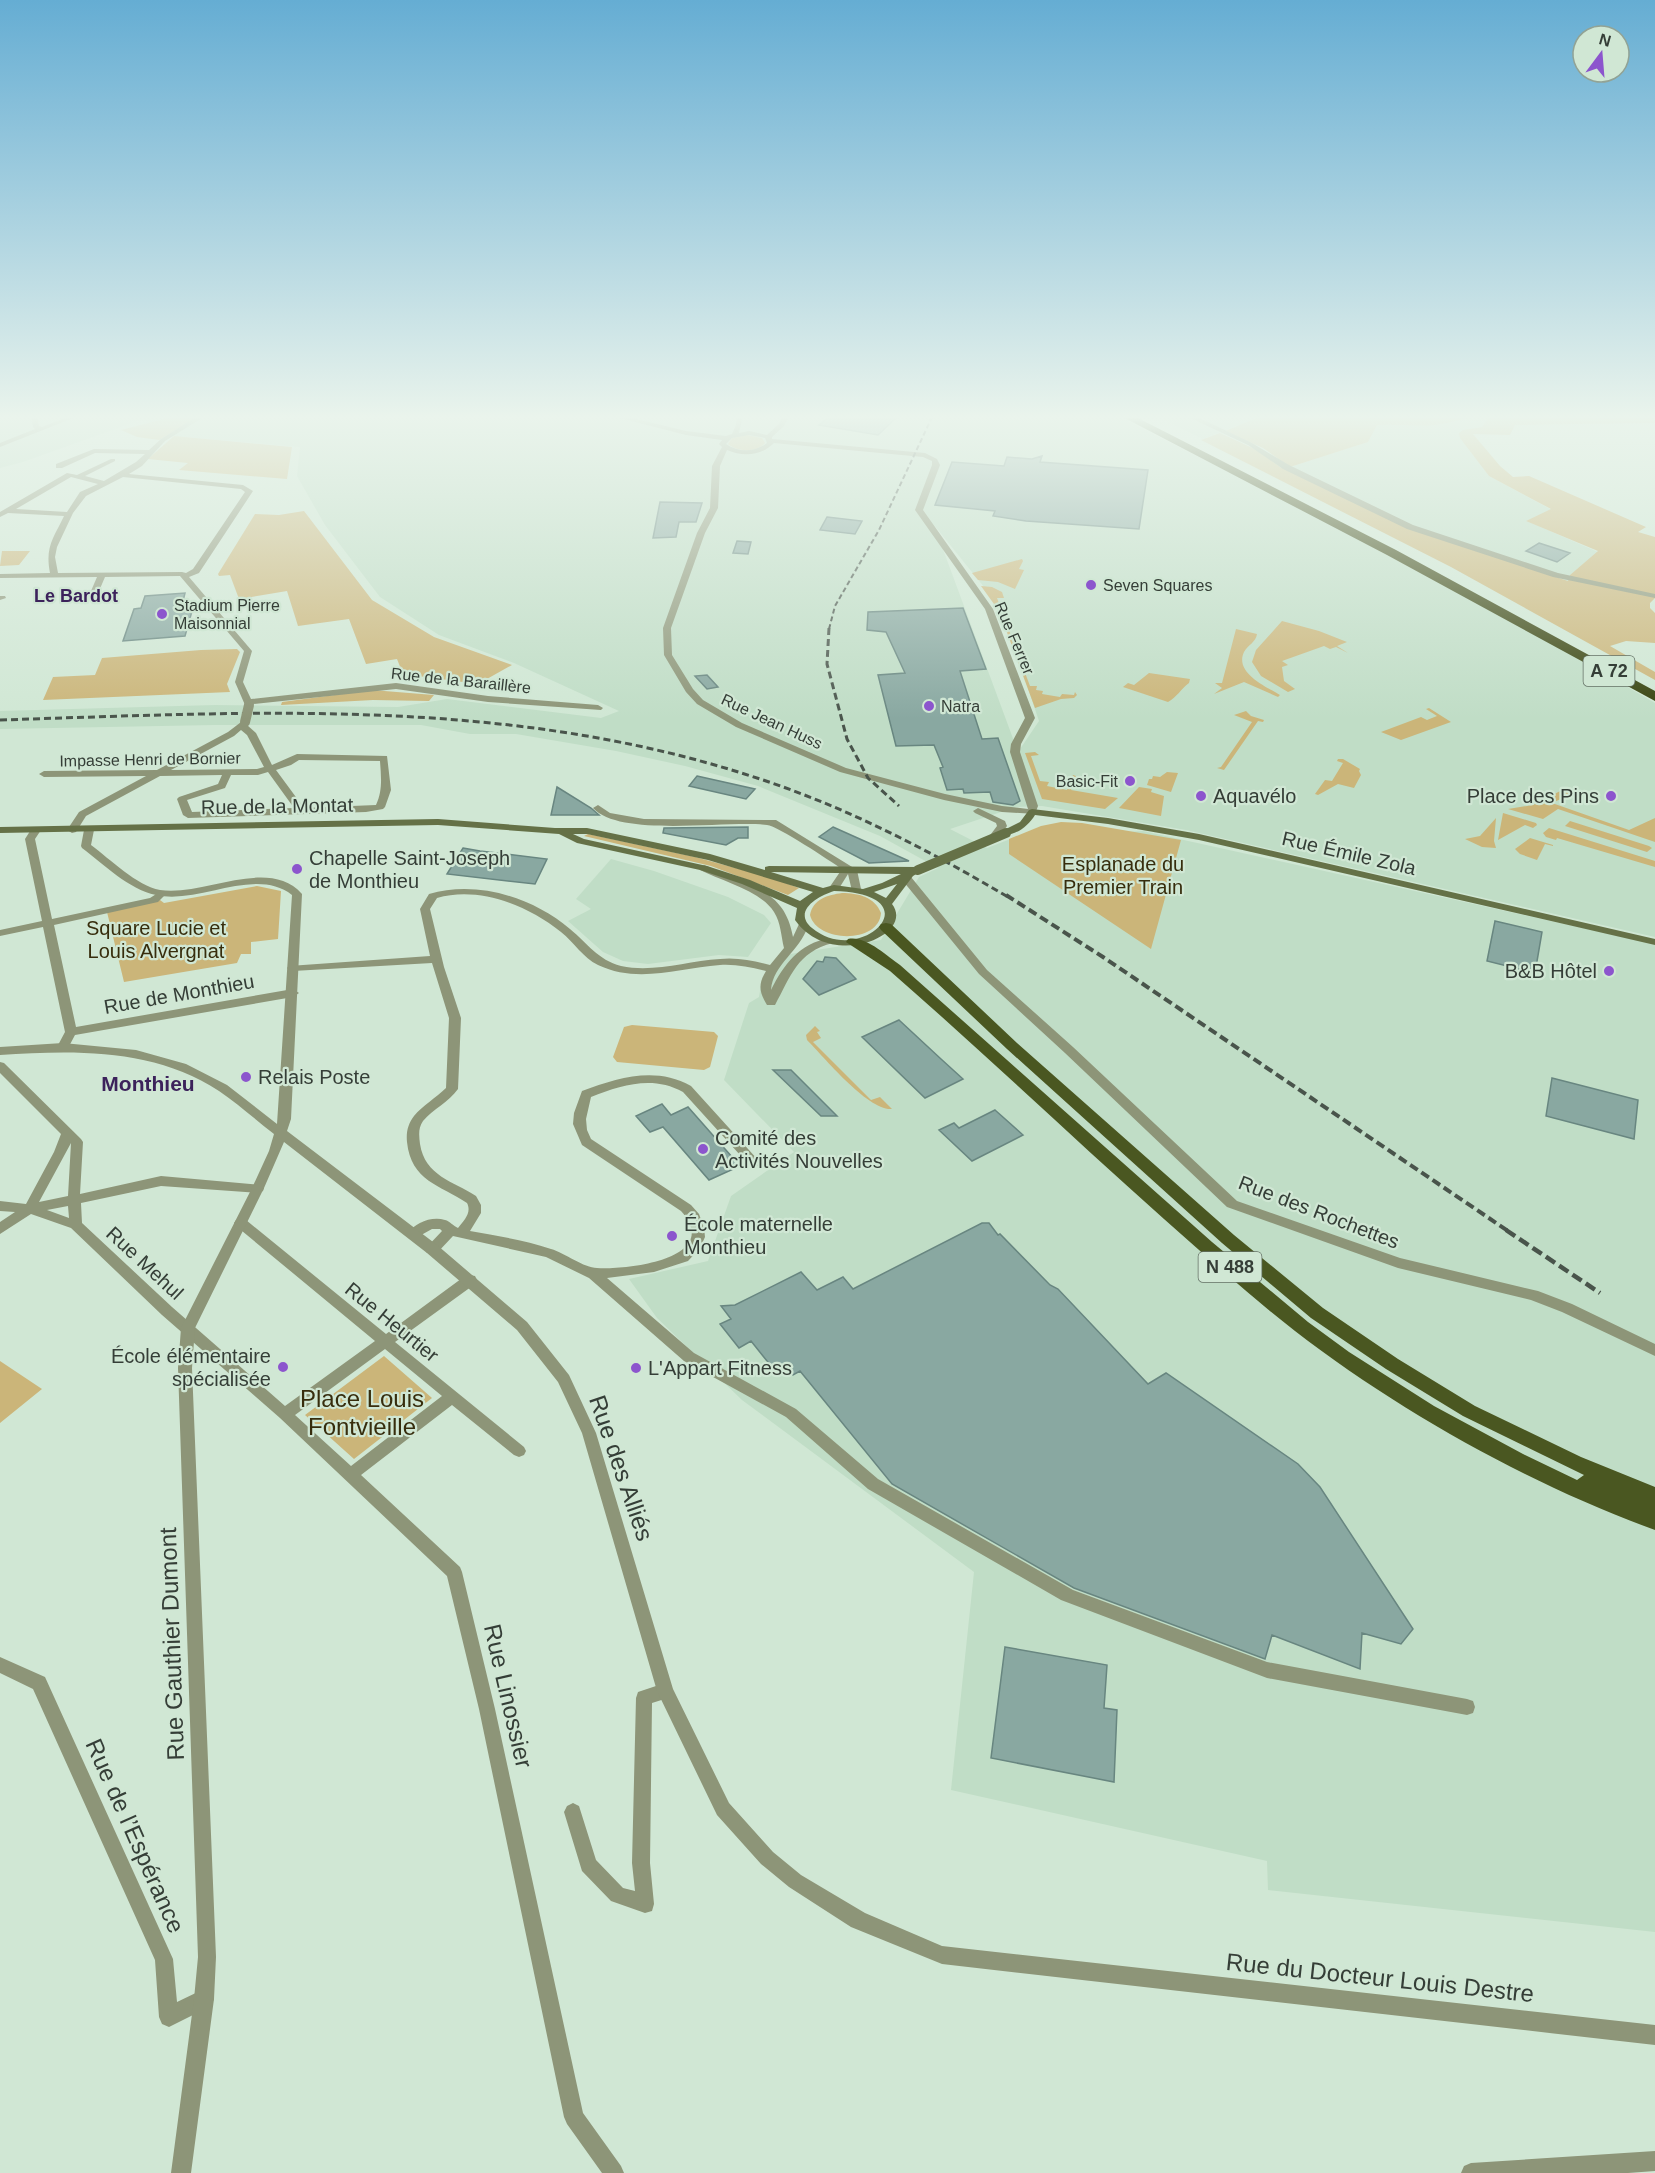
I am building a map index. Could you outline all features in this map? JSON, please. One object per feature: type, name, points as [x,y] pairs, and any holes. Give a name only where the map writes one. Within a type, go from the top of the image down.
[{"type":"highway","name":"A 72","points":[[1324,516],[1440,577],[1655,697]]},
{"type":"highway","name":"A 72","points":[[1341,516],[1496,598],[1655,687]]},
{"type":"main road","points":[[861,890],[886,885],[993,838],[1003,831],[1024,824],[1032,812]]},
{"type":"main road","name":"Rue Émile Zola","points":[[1032,812],[1108,821],[1199,837],[1655,942]]},
{"type":"main road","name":"Rue de la Montat","points":[[0,830],[438,822],[555,831],[588,831],[710,857],[822,891]]},
{"type":"main road","name":"Rue de la Montat","points":[[555,831],[581,841],[703,868],[746,882],[802,906]]},
{"type":"main road","points":[[710,857],[758,867],[814,870],[848,868],[885,872],[918,870]]},
{"type":"main road","points":[[886,904],[907,879],[918,870]]},
{"type":"main road","points":[[834,888],[861,890],[878,896],[890,911],[890,919],[886,927],[867,939],[853,942],[830,941],[810,933],[803,926],[799,913],[802,906],[813,895],[834,888]]},
{"type":"main road","name":"N 488","points":[[886,927],[1012,1046],[1228,1239],[1317,1313],[1392,1364],[1490,1422],[1574,1463],[1655,1496]]},
{"type":"main road","name":"N 488","points":[[853,942],[870,950],[895,968],[1180,1224],[1296,1322],[1402,1394],[1482,1440],[1553,1476],[1655,1522]]},
{"type":"main road","points":[[1553,1476],[1597,1486],[1655,1508]]},
{"type":"street","points":[[55,576],[51,557],[53,547],[68,516]]},
{"type":"street","points":[[186,576],[196,571],[232,516]]},
{"type":"street","name":"Rue Jean Huss","points":[[710,516],[701,533],[668,628],[668,655],[681,680],[699,702],[760,735],[855,774],[944,797],[1002,809],[1032,812]]},
{"type":"street","name":"Rue Ferrer","points":[[923,516],[989,609],[1025,702],[1030,718],[1016,744],[1015,752],[1033,806],[1032,812]]},
{"type":"street","points":[[1391,516],[1431,535],[1556,575],[1655,596]]},
{"type":"street","points":[[0,576],[182,574],[248,651],[239,682],[240,689],[249,704],[244,724],[82,814],[72,830]]},
{"type":"street","points":[[92,598],[102,575]]},
{"type":"street","name":"Rue de la Baraillère","points":[[249,704],[396,686],[488,699],[598,708]]},
{"type":"street","points":[[244,724],[269,767],[301,811]]},
{"type":"street","points":[[228,772],[222,786],[182,799],[188,815],[380,807],[385,801],[387,784],[384,758],[297,757],[288,763],[269,767]]},
{"type":"street","name":"Impasse Henri de Bornier","points":[[44,774],[258,772],[269,767]]},
{"type":"street","name":"Rue Jean Huss","points":[[944,797],[994,817],[1000,821],[1003,831]]},
{"type":"street","points":[[598,808],[607,815],[644,822],[772,822],[822,853],[840,861],[853,872],[861,890]]},
{"type":"street","points":[[36,830],[30,839],[71,1032],[63,1047]]},
{"type":"street","points":[[89,830],[86,846],[148,890],[161,894]]},
{"type":"street","points":[[814,870],[822,859],[822,853]]},
{"type":"street","name":"Rue de la Montat","points":[[703,868],[767,897],[775,903],[788,927],[789,948]]},
{"type":"street","points":[[834,888],[842,873],[848,868]]},
{"type":"street","name":"Rue des Rochettes","points":[[907,879],[983,972],[1232,1204],[1398,1263],[1533,1295],[1567,1308],[1655,1350]]},
{"type":"street","name":"Rue Gauthier Dumont","points":[[161,894],[177,895],[255,881],[274,880],[290,886],[297,894],[285,1119],[258,1188],[188,1328],[184,1368],[207,1957],[204,1999],[181,2173]]},
{"type":"street","points":[[432,1249],[475,1214],[475,1205],[471,1199],[447,1188],[423,1171],[415,1154],[412,1137],[413,1129],[420,1117],[452,1089],[455,1018],[436,959],[425,909],[433,896],[443,892],[469,891],[503,899],[538,912],[566,931],[603,964],[632,970],[663,971],[728,962],[774,969]]},
{"type":"street","points":[[0,933],[154,900],[161,894]]},
{"type":"street","points":[[803,926],[798,940],[789,948],[768,977],[765,989],[771,1002],[778,984],[808,947],[819,942],[830,941]]},
{"type":"street","points":[[292,968],[436,959]]},
{"type":"street","name":"Rue de Monthieu","points":[[71,1032],[293,993]]},
{"type":"street","name":"Rue des Alliés","points":[[0,1051],[63,1047],[135,1054],[182,1067],[223,1088],[414,1234],[470,1280],[522,1326],[564,1379],[589,1433],[665,1691],[723,1809],[767,1858],[795,1881],[858,1920],[942,1955],[1099,1972]]},
{"type":"street","points":[[0,1066],[68,1133],[64,1146],[30,1209],[0,1229]]},
{"type":"street","points":[[594,1274],[672,1263],[689,1255],[697,1241],[699,1228],[697,1219],[686,1208],[586,1142],[578,1128],[579,1114],[586,1094],[626,1080],[647,1079],[677,1082],[690,1089],[697,1100],[754,1163]]},
{"type":"street","name":"Rue Mehul","points":[[68,1133],[77,1142],[74,1200],[76,1225]]},
{"type":"street","points":[[0,1206],[30,1209],[161,1181],[258,1188]]},
{"type":"street","name":"Rue Mehul","points":[[30,1209],[76,1225],[188,1328]]},
{"type":"street","name":"Rue Heurtier","points":[[241,1223],[519,1451]]},
{"type":"street","points":[[414,1234],[435,1223],[443,1224],[455,1232],[549,1253],[594,1274],[689,1357],[791,1413],[873,1484],[1067,1595],[1267,1670],[1467,1707]]},
{"type":"street","points":[[285,1414],[470,1280]]},
{"type":"street","name":"Rue Linossier","points":[[188,1328],[447,1563],[458,1583],[488,1709],[574,2117],[614,2173]]},
{"type":"street","points":[[350,1475],[453,1396]]},
{"type":"street","name":"Rue de l’Espérance","points":[[0,1665],[39,1683],[164,1959],[169,2017],[204,1999]]},
{"type":"street","points":[[573,1812],[588,1865],[617,1895],[645,1904],[641,1863],[644,1698],[665,1691]]},
{"type":"street","name":"Rue du Docteur Louis Destre","points":[[1099,1972],[1655,2035]]},
{"type":"street","points":[[1471,2173],[1655,2160]]},
{"type":"shaded area","points":[[320,516],[1316,516],[1581,660],[1655,703],[1655,937],[1186,830],[1042,806],[1016,807],[950,829],[987,848],[1013,838],[1143,831],[1655,944],[1655,1932],[1268,1890],[1267,1861],[951,1790],[974,1572],[742,1400],[657,1318],[629,1279],[708,1261],[731,1196],[794,1152],[724,1080],[749,1003],[759,997],[762,979],[790,954],[881,940],[919,877],[938,868],[880,836],[758,786],[685,766],[616,751],[516,734],[470,734],[421,725],[215,725],[0,729],[0,711],[215,705],[398,707],[447,699],[601,718],[619,711],[514,663],[439,635],[380,597]],"holes":[[[934,525],[1001,608],[1039,721],[1018,752]]]},
{"type":"shaded area","points":[[1384,516],[1537,516],[1527,521],[1598,552],[1570,575],[1568,581],[1426,536]]},
{"type":"shaded area","points":[[611,859],[654,871],[728,897],[764,915],[771,923],[748,957],[719,955],[648,964],[623,961],[603,952],[568,921],[591,909],[576,899]]},
{"type":"green space","points":[[254,516],[308,516],[372,600],[434,637],[512,665],[478,684],[403,674],[397,659],[366,664],[349,619],[298,626],[287,591],[239,599],[230,575],[219,576],[218,574]]},
{"type":"green space","points":[[1351,516],[1386,516],[1410,529],[1568,581],[1570,575],[1598,551],[1526,521],[1536,516],[1622,516],[1646,527],[1638,532],[1655,537],[1655,598],[1650,603],[1650,608],[1655,613],[1655,643],[1626,641],[1610,646],[1655,672],[1655,680],[1451,567]]},
{"type":"green space","points":[[2,551],[30,551],[19,565],[0,566]]},
{"type":"green space","points":[[1022,559],[1019,569],[1024,570],[1015,589],[998,582],[978,580],[972,573]]},
{"type":"green space","points":[[981,586],[992,587],[1002,592],[1004,598],[997,598],[1030,686],[1037,686],[1036,690],[1043,691],[1042,694],[1060,697],[1062,694],[1074,695],[1075,692],[1077,695],[1074,698],[1061,699],[1035,708],[999,611]]},
{"type":"green space","points":[[1282,621],[1319,631],[1347,642],[1337,646],[1348,653],[1336,647],[1330,649],[1324,646],[1282,661],[1288,665],[1282,667],[1284,681],[1295,689],[1288,692],[1261,676],[1252,662],[1256,650]]},
{"type":"green space","points":[[1236,629],[1257,634],[1244,652],[1242,660],[1244,666],[1253,678],[1280,695],[1278,697],[1244,682],[1214,694],[1222,688],[1215,683],[1222,683]]},
{"type":"green space","points":[[237,649],[240,652],[227,684],[230,692],[43,700],[53,677],[95,675],[102,658]]},
{"type":"green space","points":[[1149,673],[1190,679],[1189,683],[1168,702],[1123,687],[1128,683],[1134,685]]},
{"type":"green space","points":[[372,690],[434,695],[429,701],[373,700],[281,705],[282,702]]},
{"type":"green space","points":[[1429,708],[1451,722],[1401,740],[1381,732],[1421,717],[1427,720],[1437,716],[1426,709]]},
{"type":"green space","points":[[1246,711],[1251,716],[1264,720],[1263,722],[1258,721],[1224,770],[1217,768],[1221,767],[1252,722],[1234,715]]},
{"type":"green space","points":[[1035,752],[1039,755],[1031,756],[1040,781],[1049,782],[1047,786],[1067,790],[1073,775],[1076,776],[1071,790],[1118,798],[1105,809],[1042,799],[1025,753]]},
{"type":"green space","points":[[1343,759],[1360,769],[1361,775],[1354,788],[1338,784],[1318,795],[1315,794],[1325,780],[1332,781],[1343,763],[1337,761]]},
{"type":"green space","points":[[1167,772],[1178,773],[1171,792],[1147,785],[1153,776],[1160,777]]},
{"type":"green space","points":[[1139,787],[1152,789],[1151,792],[1164,796],[1161,816],[1119,808]]},
{"type":"green space","points":[[1568,787],[1576,792],[1552,803],[1629,830],[1655,818],[1655,842],[1558,809],[1543,819],[1508,809],[1533,805]]},
{"type":"green space","points":[[1503,813],[1537,825],[1533,828],[1525,825],[1498,840]]},
{"type":"green space","points":[[1496,818],[1494,841],[1496,848],[1482,847],[1465,839],[1480,836]]},
{"type":"green space","points":[[1570,821],[1652,848],[1647,852],[1565,826]]},
{"type":"green space","name":"Esplanade du Premier Train","points":[[1061,822],[1082,823],[1181,840],[1151,949],[1009,854],[1009,839],[1041,826]]},
{"type":"green space","points":[[1549,828],[1655,861],[1655,867],[1557,838],[1556,840],[1546,837],[1543,833]]},
{"type":"green space","points":[[588,834],[695,857],[769,877],[799,888],[788,895],[711,866],[584,836]]},
{"type":"green space","points":[[1530,838],[1553,846],[1545,844],[1537,860],[1520,854],[1515,849]]},
{"type":"green space","name":"Square Lucie et Louis Alvergnat","points":[[257,886],[281,891],[278,939],[251,942],[251,954],[241,954],[237,963],[124,982],[107,912],[160,900],[164,903]]},
{"type":"green space","points":[[842,893],[865,897],[875,903],[881,913],[878,923],[860,935],[847,936],[824,931],[815,924],[810,915],[814,905],[827,897]]},
{"type":"green space","points":[[632,1025],[714,1032],[718,1036],[710,1067],[704,1070],[617,1062],[613,1057],[624,1027]]},
{"type":"green space","points":[[815,1026],[820,1031],[817,1032],[821,1038],[813,1042],[871,1100],[880,1097],[892,1109],[882,1107],[859,1093],[807,1040],[806,1035]]},
{"type":"green space","name":"Place Louis Fontvieille","points":[[384,1356],[432,1398],[354,1459],[305,1415]]},
{"type":"green space","points":[[0,1361],[42,1389],[0,1423]]},
{"type":"building","points":[[657,516],[698,516],[696,522],[679,522],[676,537],[653,538]]},
{"type":"building","points":[[996,516],[1141,516],[1139,529],[1026,521]]},
{"type":"building","points":[[827,517],[862,521],[855,534],[820,530]]},
{"type":"building","points":[[737,541],[751,542],[748,554],[733,553]]},
{"type":"building","points":[[1539,543],[1570,553],[1557,562],[1526,551]]},
{"type":"building","name":"Stadium Pierre Maisonnial","points":[[185,593],[182,605],[194,604],[185,636],[123,641],[134,609],[141,608],[145,596]]},
{"type":"building","name":"Natra","points":[[963,608],[986,669],[960,671],[982,739],[998,738],[1020,801],[1013,805],[993,802],[990,792],[964,793],[963,789],[947,790],[940,768],[943,767],[934,745],[896,746],[878,675],[905,673],[886,632],[867,630],[868,612]]},
{"type":"building","points":[[707,675],[718,687],[707,689],[695,676]]},
{"type":"building","points":[[697,776],[755,789],[746,799],[689,786]]},
{"type":"building","points":[[557,787],[591,808],[599,815],[551,815]]},
{"type":"building","points":[[748,827],[748,838],[738,838],[726,845],[663,833],[664,828]]},
{"type":"building","points":[[833,827],[909,861],[869,863],[819,837]]},
{"type":"building","points":[[463,848],[547,859],[535,884],[447,874]]},
{"type":"building","points":[[1495,921],[1542,932],[1535,973],[1487,961]]},
{"type":"building","points":[[825,957],[836,958],[856,979],[819,995],[803,979],[817,961],[823,962]]},
{"type":"building","points":[[899,1020],[963,1079],[925,1098],[862,1037]]},
{"type":"building","points":[[773,1070],[791,1070],[837,1116],[821,1116]]},
{"type":"building","points":[[1552,1078],[1638,1100],[1634,1139],[1546,1116]]},
{"type":"building","name":"Comité des Activités Nouvelles","points":[[662,1104],[671,1115],[688,1107],[740,1166],[709,1180],[663,1127],[650,1132],[636,1116]]},
{"type":"building","points":[[995,1110],[1023,1135],[972,1161],[939,1130],[954,1123],[959,1128]]},
{"type":"building","points":[[982,1223],[989,1223],[998,1235],[1000,1234],[1050,1285],[1058,1289],[1148,1384],[1166,1373],[1298,1464],[1320,1487],[1413,1629],[1401,1644],[1362,1633],[1360,1669],[1272,1635],[1265,1659],[1074,1588],[892,1484],[800,1371],[793,1375],[771,1366],[751,1341],[739,1348],[720,1324],[731,1319],[721,1306],[735,1305],[801,1272],[817,1290],[843,1277],[853,1289]]},
{"type":"building","points":[[1005,1647],[1107,1665],[1104,1708],[1117,1710],[1114,1782],[991,1758]]},
{"type":"railway","points":[[829,629],[835,606],[885,516]]},
{"type":"railway","points":[[829,628],[827,664],[847,739],[868,778],[899,806]]},
{"type":"railway","points":[[0,720],[290,713],[480,722],[575,734],[669,753],[795,791],[889,832],[1008,897]]},
{"type":"railway","points":[[1006,895],[1103,957],[1508,1231]]},
{"type":"railway","points":[[1506,1230],[1600,1293]]},
{"type":"place","name":"Seven Squares","points":[[1091,585]]},
{"type":"place","name":"Stadium Pierre Maisonnial","points":[[162,614]]},
{"type":"place","name":"Natra","points":[[929,706]]},
{"type":"place","name":"Basic-Fit","points":[[1130,781]]},
{"type":"place","name":"Aquavélo","points":[[1201,796]]},
{"type":"place","name":"Place des Pins","points":[[1611,796]]},
{"type":"place","name":"Chapelle Saint-Joseph de Monthieu","points":[[297,869]]},
{"type":"place","name":"B&B Hôtel","points":[[1609,971]]},
{"type":"place","name":"Relais Poste","points":[[246,1077]]},
{"type":"place","name":"Comité des Activités Nouvelles","points":[[703,1149]]},
{"type":"place","name":"École maternelle Monthieu","points":[[672,1236]]},
{"type":"place","name":"École élémentaire spécialisée","points":[[283,1367]]},
{"type":"place","name":"L'Appart Fitness","points":[[636,1368]]},
{"type":"district","name":"Le Bardot","points":[[76,596]]},
{"type":"district","name":"Monthieu","points":[[148,1084]]}]
